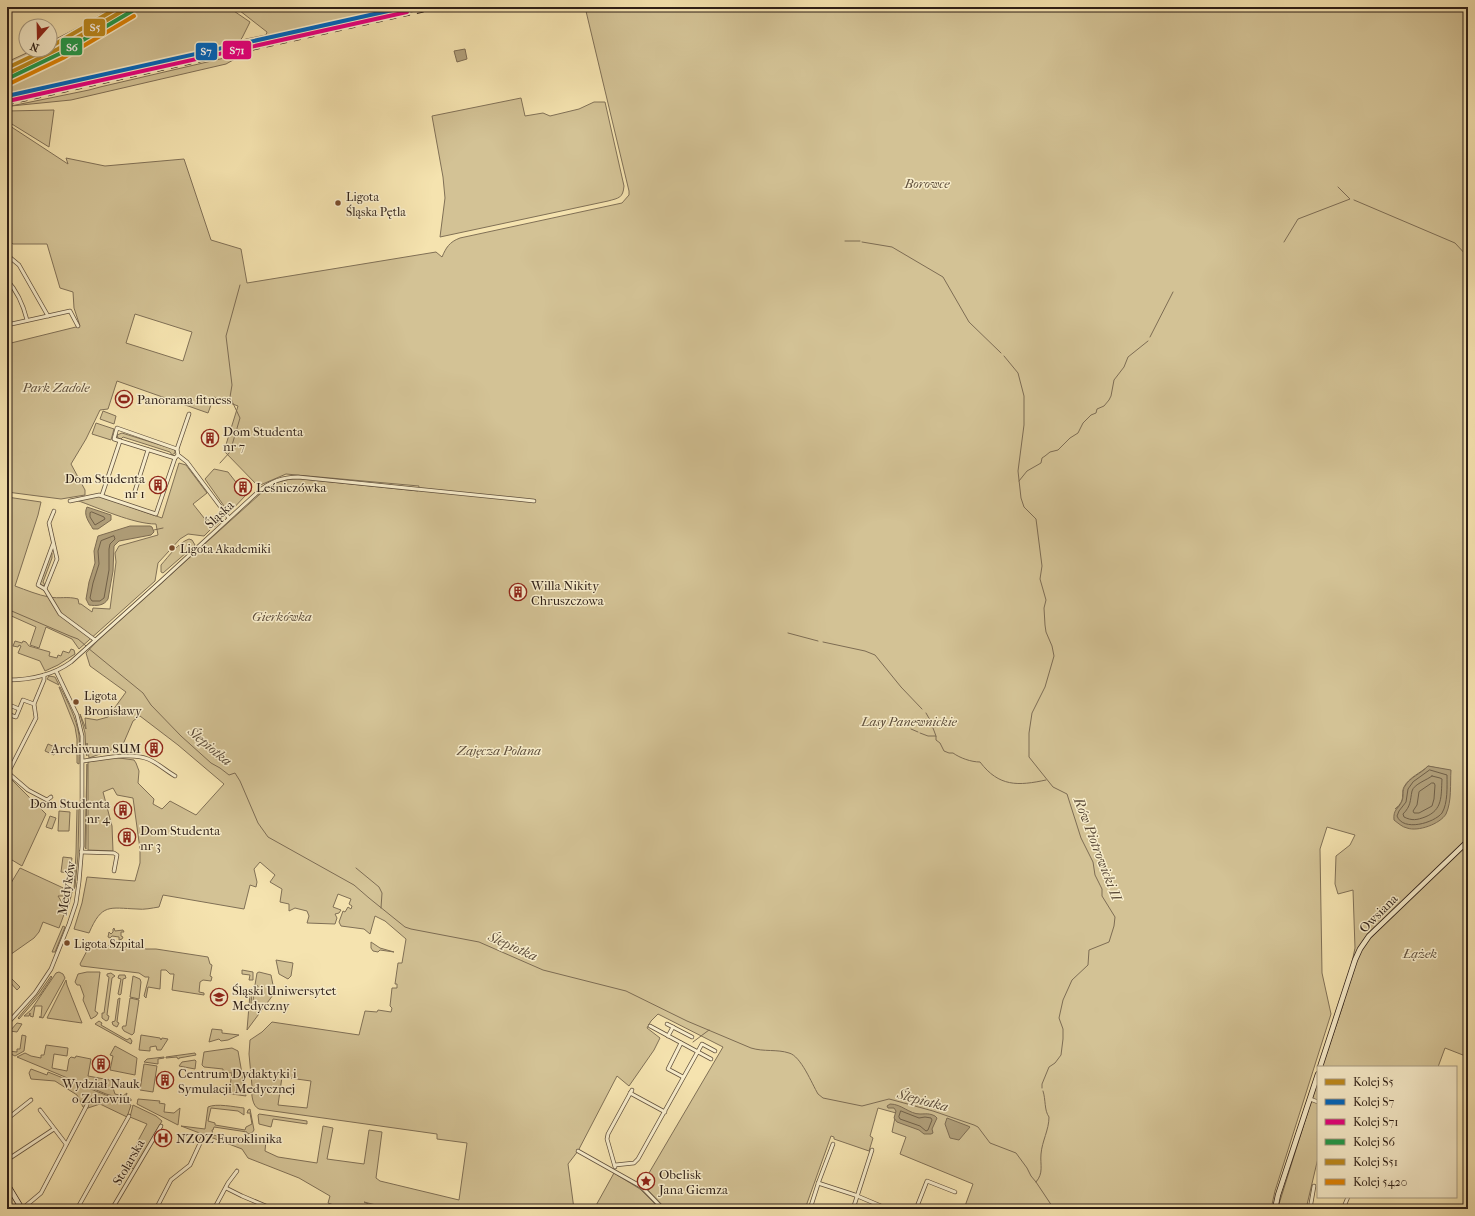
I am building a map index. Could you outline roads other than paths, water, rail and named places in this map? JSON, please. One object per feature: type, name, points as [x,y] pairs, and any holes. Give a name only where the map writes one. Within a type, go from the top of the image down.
[{"type":"street","points":[[7,255],[19,264],[48,316]]},
{"type":"street","points":[[7,280],[19,295],[27,320]]},
{"type":"street","points":[[7,325],[70,311],[78,326]]},
{"type":"street","points":[[189,414],[177,449],[178,455],[188,462],[229,518]]},
{"type":"street","points":[[175,458],[114,439],[117,428],[177,449]]},
{"type":"street","points":[[101,495],[120,441]]},
{"type":"street","points":[[135,491],[148,450]]},
{"type":"street","points":[[70,501],[101,495],[156,514],[175,458],[178,455]]},
{"type":"street","name":"Śląska","points":[[7,680],[18,680],[44,675],[56,671],[71,662],[266,486],[286,478],[298,477],[534,501]]},
{"type":"street","points":[[45,589],[57,559],[50,523],[54,512]]},
{"type":"street","points":[[54,543],[38,585],[45,589],[60,614],[95,640]]},
{"type":"street","name":"Medyków","points":[[7,1024],[41,985],[58,954],[76,900],[80,876],[82,852],[83,739],[75,710],[56,671]]},
{"type":"street","points":[[44,675],[44,680],[34,704],[36,718],[8,773],[33,793],[47,800],[51,797]]},
{"type":"street","points":[[7,714],[16,718],[23,700],[34,704]]},
{"type":"street","points":[[7,704],[19,709]]},
{"type":"street","points":[[82,761],[112,757],[144,758],[150,760],[175,776]]},
{"type":"street","name":"Owsiana","points":[[1320,1066],[1355,960],[1363,944],[1369,936],[1468,841]]},
{"type":"street","points":[[82,852],[114,853],[117,855],[114,871]]},
{"type":"street","points":[[668,1024],[692,1037]]},
{"type":"street","points":[[650,1026],[711,1059]]},
{"type":"street","points":[[668,1036],[673,1027]]},
{"type":"street","points":[[681,1043],[668,1069],[683,1077]]},
{"type":"street","points":[[615,1165],[634,1163],[638,1159],[702,1044],[716,1051]]},
{"type":"street","points":[[1275,1209],[1317,1077]]},
{"type":"street","points":[[614,1170],[615,1165],[607,1138],[631,1091],[664,1112]]},
{"type":"street","points":[[1310,1099],[1317,1102]]},
{"type":"street","points":[[7,1119],[31,1100]]},
{"type":"street","points":[[7,1184],[22,1209],[41,1193],[87,1105]]},
{"type":"street","points":[[40,1110],[66,1144]]},
{"type":"street","points":[[76,1209],[129,1116]]},
{"type":"street","name":"Stolarska","points":[[112,1209],[160,1126]]},
{"type":"street","points":[[7,1160],[54,1129]]},
{"type":"street","points":[[156,1209],[171,1180],[190,1165],[202,1139]]},
{"type":"street","points":[[810,1209],[833,1144]]},
{"type":"street","points":[[853,1209],[872,1150]]},
{"type":"street","points":[[578,1151],[642,1187],[663,1209]]},
{"type":"street","points":[[214,1209],[237,1170]]},
{"type":"street","points":[[916,1209],[927,1181],[955,1192]]},
{"type":"street","points":[[818,1183],[888,1209]]},
{"type":"street","points":[[1310,1209],[1314,1186]]},
{"type":"street","points":[[226,1188],[273,1209]]},
{"type":"street","points":[[1343,1209],[1348,1198]]},
{"type":"water","points":[[465,49],[467,59],[457,62],[454,51]]},
{"type":"water","points":[[87,507],[111,515],[111,520],[98,529],[93,529],[86,516]]},
{"type":"water","points":[[130,526],[150,526],[154,532],[151,535],[119,541],[114,546],[113,571],[108,599],[102,604],[89,605],[86,599],[89,582],[95,563],[94,551],[98,536]]},
{"type":"water","points":[[1428,766],[1451,770],[1450,798],[1446,814],[1439,821],[1423,828],[1412,829],[1400,825],[1394,820],[1394,816],[1402,801],[1404,788],[1407,783]]},
{"type":"water","points":[[894,1104],[916,1114],[929,1114],[935,1116],[937,1118],[932,1129],[933,1133],[924,1134],[919,1130],[897,1122],[894,1118],[896,1111],[894,1108],[888,1108],[887,1106]]},
{"type":"water","points":[[947,1118],[970,1127],[959,1140],[950,1138],[945,1124]]},
{"type":"waterway","points":[[1284,242],[1298,219],[1350,199],[1338,187]]},
{"type":"waterway","points":[[1354,200],[1455,243],[1468,257]]},
{"type":"waterway","name":"Rów Piotrowicki II","points":[[845,241],[860,241]]},
{"type":"waterway","name":"Rów Piotrowicki II","points":[[862,242],[892,247],[943,277],[969,322],[1001,353]]},
{"type":"waterway","points":[[220,463],[230,452],[240,418],[230,397],[232,385],[226,336],[240,285]]},
{"type":"waterway","points":[[1150,337],[1173,292]]},
{"type":"waterway","points":[[1019,481],[1027,471],[1041,463],[1042,458],[1050,452],[1058,450],[1070,438],[1078,433],[1083,423],[1091,415],[1096,413],[1097,409],[1104,406],[1111,396],[1114,380],[1124,367],[1128,357],[1148,341]]},
{"type":"waterway","name":"Rów Piotrowicki II","points":[[1004,356],[1018,373],[1024,396],[1024,425],[1018,471],[1021,498],[1024,507],[1036,519],[1042,566],[1040,579],[1046,600],[1044,608],[1045,625],[1054,656],[1045,687],[1032,713],[1029,733],[1029,757],[1053,787],[1067,794],[1081,838],[1093,862],[1095,875],[1102,889],[1102,896],[1115,917],[1109,942],[1089,950],[1088,965],[1072,980],[1063,1000],[1059,1018],[1063,1029],[1061,1055],[1055,1063],[1049,1067],[1042,1084],[1042,1088]]},
{"type":"waterway","points":[[154,530],[163,528]]},
{"type":"waterway","name":"Ślepiotka","points":[[7,609],[78,639],[86,646]]},
{"type":"waterway","points":[[788,633],[818,641]]},
{"type":"waterway","points":[[823,642],[865,651],[875,655],[901,687],[922,709]]},
{"type":"waterway","name":"Ślepiotka","points":[[88,648],[143,693],[151,705],[181,736],[211,763],[229,775],[235,773],[258,823],[268,837],[354,885],[405,927],[479,942],[543,970],[626,991],[687,1021],[751,1048],[789,1053],[798,1059],[818,1094],[823,1098],[862,1106],[889,1099],[933,1111],[974,1125],[978,1127],[990,1143],[1016,1153],[1054,1209]]},
{"type":"waterway","points":[[926,713],[936,736]]},
{"type":"waterway","points":[[911,729],[918,732]]},
{"type":"waterway","points":[[920,733],[928,736],[936,736],[936,740],[940,743],[944,751],[953,753],[959,757],[980,762],[994,776],[1010,783],[1018,784],[1046,780]]},
{"type":"waterway","points":[[356,868],[379,887],[382,893],[381,908]]},
{"type":"waterway","points":[[693,1042],[709,1030]]},
{"type":"waterway","name":"Rów Piotrowicki II","points":[[1036,1182],[1041,1172],[1042,1149],[1049,1122],[1043,1091]]},
{"type":"railway","points":[[7,105],[446,7]]},
{"type":"rail line","name":"S51","points":[[58,42],[119,7]]},
{"type":"rail line","name":"S5","points":[[7,74],[58,49],[129,7]]},
{"type":"rail line","name":"S7","points":[[7,96],[406,7]]},
{"type":"rail line","name":"S6","points":[[9,78],[61,53],[132,11]]},
{"type":"rail line","name":"S71","points":[[8,101],[407,12]]},
{"type":"rail line","name":"5420","points":[[11,83],[63,58],[134,16]]},
{"type":"rail line","name":"S51","points":[[7,68],[28,58]]},
{"type":"place","name":"Ligota Śląska Pętla","points":[[338,203]]},
{"type":"place","name":"Panorama fitness","points":[[124,399]]},
{"type":"place","name":"Dom Studenta nr 7","points":[[210,438]]},
{"type":"place","name":"Dom Studenta nr 1","points":[[158,485]]},
{"type":"place","name":"Leśniczówka","points":[[243,487]]},
{"type":"place","name":"Ligota Akademiki","points":[[172,548]]},
{"type":"place","name":"Willa Nikity Chruszczowa","points":[[518,592]]},
{"type":"place","name":"Ligota Bronisławy","points":[[76,702]]},
{"type":"place","name":"Archiwum SUM","points":[[154,748]]},
{"type":"place","name":"Dom Studenta nr 4","points":[[123,810]]},
{"type":"place","name":"Dom Studenta nr 3","points":[[127,837]]},
{"type":"place","name":"Ligota Szpital","points":[[67,943]]},
{"type":"place","name":"Śląski Uniwersytet Medyczny","points":[[219,997]]},
{"type":"place","name":"Wydział Nauk o Zdrowiu","points":[[101,1064]]},
{"type":"place","name":"Centrum Dydaktyki i Symulacji Medycznej","points":[[165,1080]]},
{"type":"place","name":"NZOZ Euroklinika","points":[[163,1138]]},
{"type":"place","name":"Obelisk Jana Giemza","points":[[646,1181]]},
{"type":"park label","name":"Borowce","points":[[927,183]]},
{"type":"park label","name":"Park Zadole","points":[[56,387]]},
{"type":"park label","name":"Gierkówka","points":[[282,616]]},
{"type":"park label","name":"Lasy Panewnickie","points":[[909,721]]},
{"type":"park label","name":"Zajęcza Polana","points":[[499,750]]},
{"type":"park label","name":"Łążek","points":[[1420,953]]}]
